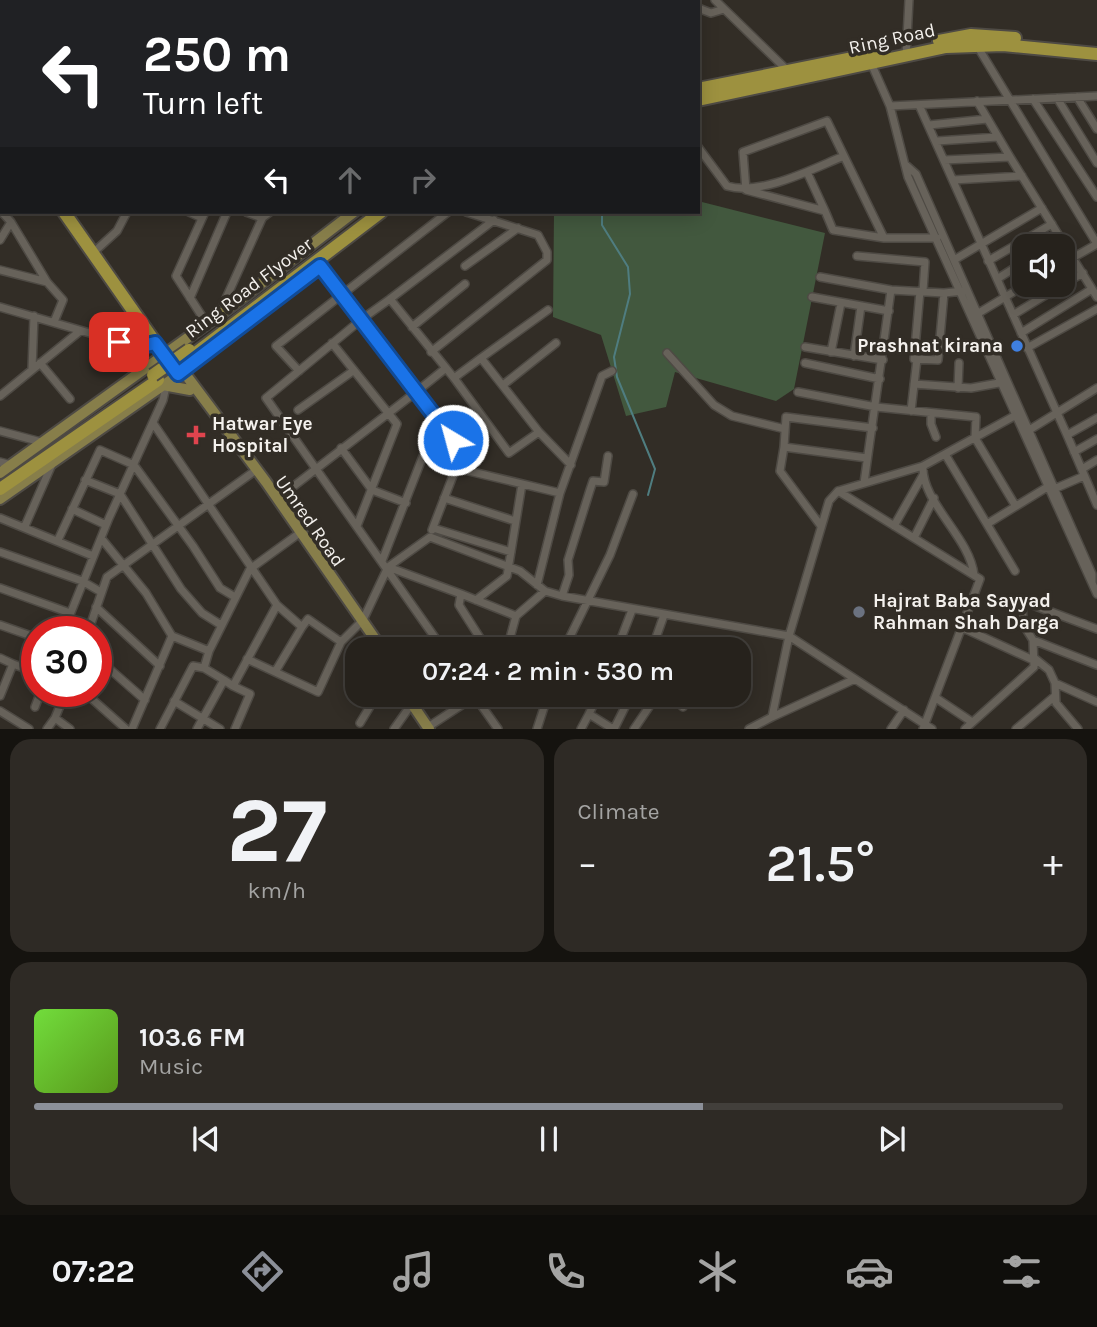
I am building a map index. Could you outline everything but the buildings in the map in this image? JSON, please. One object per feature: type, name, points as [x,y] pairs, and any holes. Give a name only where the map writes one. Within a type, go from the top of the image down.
[{"type":"highway","name":"Ring Road","points":[[974,40],[1097,54]]},
{"type":"highway","name":"Ring Road","points":[[700,89],[974,40],[1097,45]]},
{"type":"highway","name":"Ring Road","points":[[700,100],[872,63],[906,52]]},
{"type":"highway","points":[[70,214],[181,373]]},
{"type":"highway","name":"Ring Road Flyover","points":[[194,354],[366,214]]},
{"type":"highway","name":"Ring Road Flyover","points":[[0,481],[194,354],[377,214]]},
{"type":"highway","points":[[96,250],[155,343],[167,353]]},
{"type":"highway","name":"Ring Road Flyover","points":[[0,489],[157,378]]},
{"type":"main road","points":[[0,499],[54,461],[157,378],[167,353],[351,214]]},
{"type":"main road","points":[[0,473],[5,464],[41,442],[157,378],[181,373],[194,354],[320,266],[386,214]]},
{"type":"main road","points":[[157,378],[192,388],[194,354]]},
{"type":"main road","name":"Umred Road","points":[[181,373],[299,533],[368,637]]},
{"type":"main road","points":[[254,472],[277,499],[299,533]]},
{"type":"main road","points":[[361,623],[372,637]]},
{"type":"main road","points":[[418,707],[432,727]]},
{"type":"street","points":[[715,0],[789,71]]},
{"type":"street","points":[[906,52],[909,0]]},
{"type":"street","points":[[700,9],[711,13],[724,9]]},
{"type":"street","points":[[974,40],[1097,244],[1075,256]]},
{"type":"street","points":[[872,63],[890,106],[907,166],[916,174],[926,208],[963,291],[999,383],[1017,415]]},
{"type":"street","points":[[890,106],[1097,96]]},
{"type":"street","points":[[1077,97],[1097,129]]},
{"type":"street","points":[[1057,98],[1097,163]]},
{"type":"street","points":[[1034,99],[1097,197]]},
{"type":"street","points":[[977,101],[1059,234]]},
{"type":"street","points":[[919,105],[1097,505]]},
{"type":"street","points":[[929,125],[987,118]]},
{"type":"street","points":[[747,190],[743,152],[827,121],[884,238]]},
{"type":"street","points":[[937,141],[998,137]]},
{"type":"street","points":[[747,190],[807,172],[844,156]]},
{"type":"street","points":[[944,160],[1010,157]]},
{"type":"street","points":[[702,159],[727,186],[825,211]]},
{"type":"street","points":[[807,172],[833,230],[884,238],[940,238]]},
{"type":"street","points":[[953,180],[1022,176]]},
{"type":"street","points":[[954,260],[1042,208]]},
{"type":"street","points":[[4,214],[47,282],[63,300],[54,322]]},
{"type":"street","points":[[96,250],[117,231],[126,214]]},
{"type":"street","points":[[190,298],[226,214]]},
{"type":"street","points":[[299,371],[276,346],[446,214]]},
{"type":"street","points":[[431,352],[547,260],[547,252],[538,235],[481,214]]},
{"type":"street","points":[[204,215],[176,276],[207,324]]},
{"type":"street","points":[[218,316],[264,215]]},
{"type":"street","points":[[435,637],[266,398],[362,319],[494,220]]},
{"type":"street","points":[[0,240],[11,222]]},
{"type":"street","points":[[988,261],[1052,224]]},
{"type":"street","points":[[464,266],[518,228]]},
{"type":"street","points":[[940,238],[954,260],[963,291],[977,314],[1017,415],[1092,576],[1097,594]]},
{"type":"street","points":[[857,256],[925,262],[914,359],[938,360],[944,293]]},
{"type":"street","points":[[1075,259],[1097,297]]},
{"type":"street","points":[[320,266],[453,440]]},
{"type":"street","points":[[0,270],[47,282]]},
{"type":"street","points":[[998,279],[1012,270]]},
{"type":"street","points":[[1075,278],[1083,273]]},
{"type":"street","points":[[820,277],[891,290],[944,293],[963,291]]},
{"type":"street","points":[[412,327],[465,284]]},
{"type":"street","points":[[1021,332],[1092,289]]},
{"type":"street","points":[[864,484],[891,290]]},
{"type":"street","points":[[977,314],[1012,293]]},
{"type":"street","points":[[812,297],[889,311]]},
{"type":"street","points":[[1013,315],[1042,297]]},
{"type":"street","points":[[390,299],[454,378],[509,453],[539,432]]},
{"type":"street","points":[[831,352],[841,303]]},
{"type":"street","points":[[854,356],[861,306]]},
{"type":"street","points":[[0,307],[138,347],[155,343]]},
{"type":"street","points":[[1027,348],[1097,309]]},
{"type":"street","points":[[454,378],[548,310]]},
{"type":"street","points":[[32,369],[34,316]]},
{"type":"street","points":[[0,396],[80,331]]},
{"type":"street","points":[[503,385],[556,343]]},
{"type":"street","points":[[332,344],[390,412],[397,424],[357,526]]},
{"type":"street","points":[[805,347],[883,360]]},
{"type":"street","points":[[667,353],[714,405],[732,416],[785,429]]},
{"type":"street","points":[[481,358],[539,432],[571,465]]},
{"type":"street","points":[[911,411],[917,359]]},
{"type":"street","points":[[40,363],[70,399]]},
{"type":"street","points":[[805,363],[880,379]]},
{"type":"street","points":[[958,388],[959,363]]},
{"type":"street","points":[[277,499],[446,368]]},
{"type":"street","points":[[298,410],[353,370]]},
{"type":"street","points":[[537,585],[560,493],[602,376],[612,371]]},
{"type":"street","points":[[69,616],[106,525],[165,395],[157,378]]},
{"type":"street","points":[[914,384],[958,388],[999,383]]},
{"type":"street","points":[[1025,432],[1097,388]]},
{"type":"street","points":[[798,392],[876,407],[976,417],[975,438],[1015,506]]},
{"type":"street","points":[[931,414],[931,424],[936,437]]},
{"type":"street","points":[[772,718],[789,636],[829,501],[838,491],[923,466],[1017,415]]},
{"type":"street","points":[[821,526],[780,471],[786,417],[873,428]]},
{"type":"street","points":[[1067,435],[1097,418]]},
{"type":"street","points":[[153,423],[250,569],[277,605],[302,627]]},
{"type":"street","points":[[0,431],[41,442]]},
{"type":"street","points":[[1074,452],[1097,439]]},
{"type":"street","points":[[783,447],[867,458]]},
{"type":"street","points":[[341,448],[372,490],[406,503]]},
{"type":"street","points":[[58,540],[100,450],[134,465],[220,588],[235,597]]},
{"type":"street","points":[[946,454],[1015,571]]},
{"type":"street","points":[[247,659],[318,692],[341,642],[361,623],[423,456],[456,468],[560,493]]},
{"type":"street","points":[[562,596],[569,575],[568,560],[590,490],[593,481],[604,482],[608,456]]},
{"type":"street","points":[[988,524],[1015,506],[1083,472],[1097,460]]},
{"type":"street","points":[[25,526],[54,461]]},
{"type":"street","points":[[923,466],[923,475],[934,498],[972,560],[974,575]]},
{"type":"street","points":[[385,564],[430,537],[456,468]]},
{"type":"street","points":[[93,616],[107,577],[122,563],[254,472]]},
{"type":"street","points":[[894,526],[923,475]]},
{"type":"street","points":[[85,480],[120,494],[150,544],[202,613],[220,625]]},
{"type":"street","points":[[1089,486],[1097,481]]},
{"type":"street","points":[[476,600],[507,576],[522,484]]},
{"type":"street","points":[[430,537],[520,571],[545,591],[562,596],[789,636],[927,727],[980,579],[838,491]]},
{"type":"street","points":[[570,637],[610,555],[633,494]]},
{"type":"street","points":[[444,498],[515,521]]},
{"type":"street","points":[[914,538],[934,498]]},
{"type":"street","points":[[72,509],[106,525]]},
{"type":"street","points":[[0,518],[93,555]]},
{"type":"street","points":[[433,528],[511,552]]},
{"type":"street","points":[[204,668],[220,625],[250,569],[299,533]]},
{"type":"street","points":[[101,538],[146,593],[172,636],[209,651]]},
{"type":"street","points":[[0,552],[82,581],[101,592]]},
{"type":"street","points":[[385,564],[516,616]]},
{"type":"street","points":[[0,587],[70,613]]},
{"type":"street","points":[[511,637],[516,616],[545,591]]},
{"type":"street","points":[[461,594],[459,605],[479,637]]},
{"type":"street","points":[[965,729],[1034,667],[1033,640],[1023,624],[1022,601],[1097,629]]},
{"type":"street","points":[[233,686],[277,605]]},
{"type":"street","points":[[96,607],[160,666]]},
{"type":"street","points":[[622,637],[632,610]]},
{"type":"street","points":[[656,637],[664,615]]},
{"type":"street","points":[[275,673],[308,619],[341,642]]},
{"type":"street","points":[[0,625],[21,632]]},
{"type":"street","points":[[961,627],[1033,658],[1049,670],[1055,683],[1056,702],[1074,727]]},
{"type":"street","points":[[132,729],[172,636]]},
{"type":"street","points":[[1033,640],[1097,666]]},
{"type":"street","points":[[0,658],[21,667]]},
{"type":"street","points":[[0,696],[13,664]]},
{"type":"street","points":[[160,729],[193,666],[204,668],[250,694],[235,729]]},
{"type":"street","points":[[112,671],[145,700]]},
{"type":"street","points":[[749,729],[855,679]]},
{"type":"street","points":[[197,729],[223,680]]},
{"type":"street","points":[[1055,683],[1097,702]]},
{"type":"street","points":[[1016,729],[1055,696]]},
{"type":"street","points":[[936,698],[972,722]]},
{"type":"street","points":[[174,701],[220,729]]},
{"type":"street","points":[[47,729],[59,707]]},
{"type":"street","points":[[101,707],[126,729]]},
{"type":"street","points":[[360,723],[370,707]]},
{"type":"street","points":[[394,729],[407,707]]},
{"type":"street","points":[[432,727],[459,707]]},
{"type":"street","points":[[483,707],[498,729]]},
{"type":"street","points":[[537,729],[544,707]]},
{"type":"street","points":[[581,729],[592,707]]},
{"type":"street","points":[[589,714],[613,729],[625,707]]},
{"type":"street","points":[[634,729],[649,707]]},
{"type":"street","points":[[891,729],[905,710]]},
{"type":"street","points":[[0,711],[29,729]]},
{"type":"street","points":[[55,718],[70,729]]},
{"type":"green space","points":[[700,202],[825,233],[794,389],[776,401],[675,372],[666,407],[626,416],[601,335],[553,317],[554,214],[700,214]]},
{"type":"waterway","points":[[602,214],[602,225],[628,267],[630,294],[614,357],[617,377],[655,469],[648,495]]},
{"type":"place","name":"Prashnat kirana","points":[[1017,346]]},
{"type":"place","name":"Hatwar Eye Hospital","points":[[196,435]]},
{"type":"place","name":"Hajrat Baba Sayyad Rahman Shah Darga","points":[[859,612]]},
{"type":"route","points":[[119,342],[138,347],[155,343],[178,374],[320,266],[453,440]]}]
